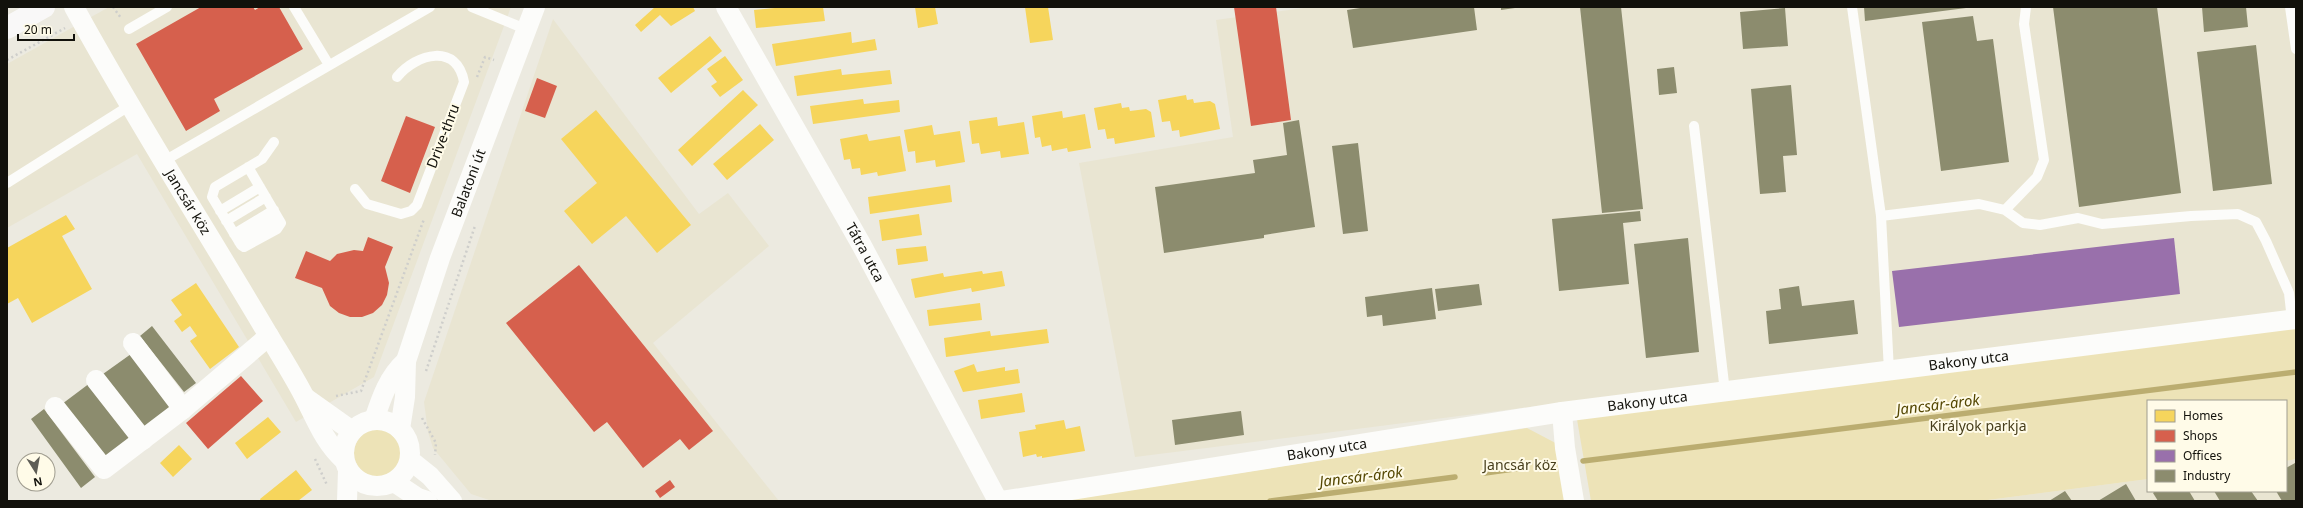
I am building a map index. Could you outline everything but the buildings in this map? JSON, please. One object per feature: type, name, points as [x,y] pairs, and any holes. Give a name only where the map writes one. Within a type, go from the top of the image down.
[{"type":"main road","points":[[7,28],[44,7]]},
{"type":"street","name":"Balatoni út","points":[[400,429],[405,397],[406,361],[440,258],[528,30],[534,7]]},
{"type":"street","name":"Tátra utca","points":[[726,7],[861,244],[998,501]]},
{"type":"street","name":"Jancsár köz","points":[[77,13],[129,106],[164,161],[304,396],[318,428],[346,465]]},
{"type":"street","name":"Bakony utca","points":[[1002,501],[1562,412],[2294,319]]},
{"type":"street","points":[[55,408],[104,469],[183,409],[269,336]]},
{"type":"street","points":[[133,344],[183,409]]},
{"type":"street","name":"Balatoni út","points":[[374,420],[384,392],[396,369],[406,361]]},
{"type":"street","points":[[96,380],[143,440]]},
{"type":"street","name":"Jancsár köz","points":[[304,396],[352,431]]},
{"type":"street","points":[[1562,412],[1565,448],[1574,501]]},
{"type":"street","points":[[347,501],[344,450],[352,431],[366,422],[374,420],[388,422],[400,429],[408,443],[410,460],[404,472],[383,490]]},
{"type":"street","points":[[410,460],[430,476],[452,501]]},
{"type":"street","points":[[346,465],[363,484],[427,501]]},
{"type":"lane","points":[[129,29],[167,7]]},
{"type":"lane","points":[[294,7],[329,65]]},
{"type":"lane","points":[[164,161],[430,7]]},
{"type":"lane","points":[[472,7],[528,30]]},
{"type":"lane","points":[[1852,7],[1882,216],[1889,371]]},
{"type":"lane","points":[[2005,210],[2037,177],[2044,160],[2024,24],[2026,7]]},
{"type":"lane","points":[[2290,7],[2296,49]]},
{"type":"lane","name":"Drive-thru","points":[[355,189],[367,204],[401,214],[411,212],[417,205],[464,82],[462,72],[457,64],[435,55],[424,56],[406,66],[397,76]]},
{"type":"lane","points":[[7,183],[129,106]]},
{"type":"lane","points":[[1694,126],[1725,392]]},
{"type":"lane","points":[[248,167],[281,223],[277,229],[248,247],[241,245],[212,197],[215,187],[262,158],[274,142]]},
{"type":"lane","points":[[220,211],[260,187]]},
{"type":"lane","points":[[226,221],[266,196]]},
{"type":"lane","points":[[1882,216],[1979,204],[2005,210],[2023,222],[2040,225],[2078,218],[2102,224],[2191,216],[2238,214],[2256,222],[2289,293],[2294,319]]},
{"type":"lane","points":[[237,238],[276,214]]},
{"type":"path","points":[[7,60],[77,13]]},
{"type":"path","points":[[424,377],[477,220]]},
{"type":"shaded area","points":[[109,7],[511,7],[374,377],[296,422],[137,154],[7,228],[7,64]]},
{"type":"shaded area","points":[[1311,7],[2296,7],[2296,310],[1135,457],[1079,163],[1233,137],[1216,20]]},
{"type":"shaded area","points":[[553,19],[699,214],[728,193],[769,246],[653,343],[779,501],[492,501],[471,494],[433,448],[428,432],[424,402]]},
{"type":"shaded area","points":[[2296,459],[2296,501],[1980,501],[2147,479],[2147,492],[2287,492],[2287,461]]},
{"type":"green space","name":"Királyok parkja","points":[[2296,310],[2296,459],[2287,461],[2287,400],[2147,400],[2147,479],[1980,501],[1591,501],[1574,402]]},
{"type":"green space","name":"Jancsár köz","points":[[1527,428],[1565,448],[1574,501],[1061,501]]},
{"type":"green space","points":[[373,429],[383,429],[395,436],[402,448],[402,458],[395,470],[383,477],[373,477],[365,473],[358,466],[354,458],[354,448],[358,440],[365,433]]},
{"type":"waterway","name":"Jancsár-árok","points":[[1583,461],[2296,372]]},
{"type":"waterway","name":"Jancsár-árok","points":[[1485,473],[1521,468]]},
{"type":"waterway","name":"Jancsár-árok","points":[[1270,501],[1455,477]]}]
